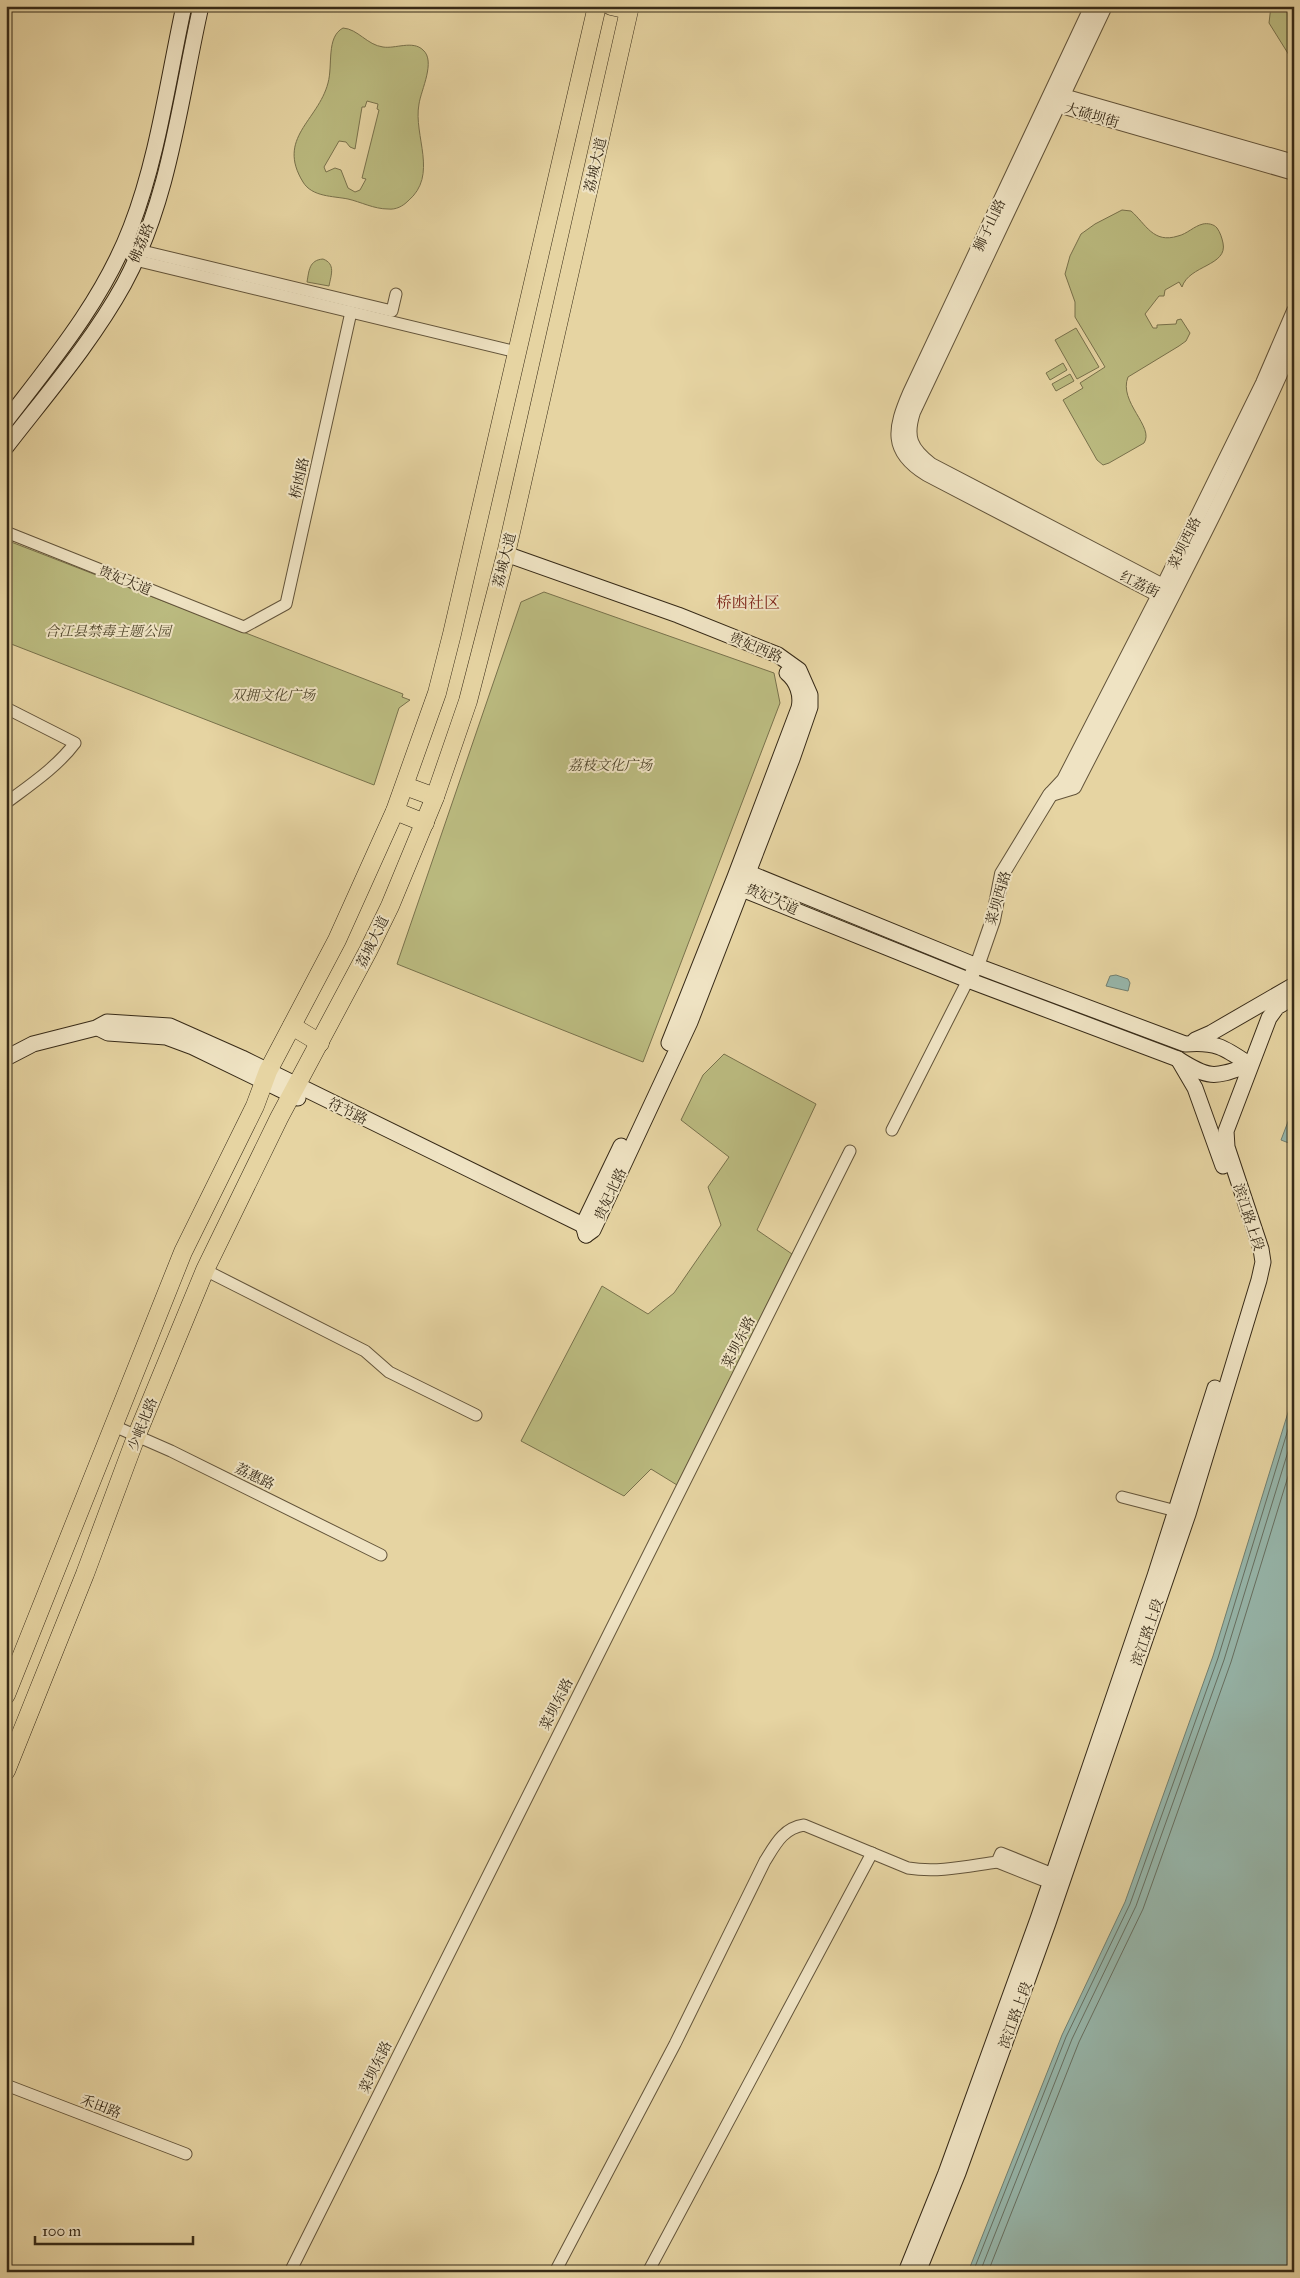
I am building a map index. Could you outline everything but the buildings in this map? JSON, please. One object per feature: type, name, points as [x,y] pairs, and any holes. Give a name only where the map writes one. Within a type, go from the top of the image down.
[{"type":"main road","name":"佛荔路","points":[[6,421],[67,343],[107,279],[122,246],[147,176],[184,6]]},
{"type":"main road","name":"佛荔路","points":[[6,447],[82,349],[124,284],[149,228],[164,178],[201,6]]},
{"type":"main road","points":[[266,1076],[337,940],[395,811],[439,684],[597,6]]},
{"type":"main road","points":[[611,6],[630,8]]},
{"type":"main road","name":"荔城大道","points":[[294,1090],[385,915],[426,823],[468,701],[505,559],[630,8]]},
{"type":"main road","name":"贵妃西路","points":[[505,559],[682,626],[772,663],[792,677],[800,696],[799,708],[742,880]]},
{"type":"main road","points":[[405,786],[435,797]]},
{"type":"main road","points":[[395,811],[426,823]]},
{"type":"main road","name":"贵妃大道","points":[[742,880],[1185,1044]]},
{"type":"main road","name":"贵妃大道","points":[[742,880],[968,980],[1178,1059],[1208,1075],[1220,1074],[1250,1065]]},
{"type":"main road","name":"贵妃北路","points":[[587,1230],[742,880]]},
{"type":"main road","points":[[1178,1059],[1185,1044],[1212,1033],[1294,985]]},
{"type":"main road","name":"滨江路上段","points":[[918,2272],[958,2172],[1055,1880],[1182,1512],[1263,1262],[1261,1249],[1225,1141],[1228,1123],[1269,1018],[1278,1007],[1294,997]]},
{"type":"main road","name":"符节路","points":[[6,1058],[33,1044],[96,1028],[107,1022],[170,1026],[189,1033],[294,1090],[587,1230]]},
{"type":"main road","points":[[292,1026],[320,1043]]},
{"type":"main road","points":[[1185,1044],[1202,1042],[1219,1045],[1250,1065]]},
{"type":"main road","name":"滨江路上段","points":[[1178,1059],[1195,1088],[1251,1250],[1253,1263],[1182,1512]]},
{"type":"main road","name":"少岷北路","points":[[6,1694],[183,1252],[255,1106],[266,1076]]},
{"type":"main road","name":"少岷北路","points":[[6,1771],[86,1574],[136,1437],[205,1270],[294,1090]]},
{"type":"main road","name":"滨江路上段","points":[[906,2272],[946,2173],[1055,1880]]},
{"type":"street","name":"狮子山路","points":[[1057,100],[1092,6]]},
{"type":"street","name":"狮子山路","points":[[906,444],[897,429],[910,393],[1105,6]]},
{"type":"street","name":"大碛坝街","points":[[1057,100],[1294,162]]},
{"type":"street","name":"大碛坝街","points":[[1057,100],[1294,173]]},
{"type":"street","points":[[122,246],[137,255],[351,312],[517,352]]},
{"type":"street","points":[[137,255],[392,311],[396,294]]},
{"type":"street","name":"菜坝西路","points":[[968,980],[977,966],[993,920],[1002,874],[1050,794],[1074,788],[1263,384],[1294,311]]},
{"type":"street","name":"桥凼路","points":[[244,627],[286,604],[351,312]]},
{"type":"street","name":"菜坝西路","points":[[1164,593],[1274,389],[1294,343]]},
{"type":"street","name":"红荔街","points":[[906,444],[908,460],[926,474],[1164,593]]},
{"type":"street","name":"贵妃大道","points":[[6,532],[244,627]]},
{"type":"street","points":[[6,708],[75,743],[68,753],[6,803]]},
{"type":"street","points":[[892,1130],[968,980]]},
{"type":"street","name":"菜坝东路","points":[[290,2272],[850,1151]]},
{"type":"street","points":[[205,1270],[277,1304],[365,1350],[389,1372],[476,1415]]},
{"type":"street","name":"荔惠路","points":[[114,1426],[171,1451],[381,1555]]},
{"type":"street","points":[[1122,1497],[1182,1512]]},
{"type":"street","points":[[555,2272],[675,2044],[777,1841],[790,1829],[804,1825],[908,1868],[943,1870],[999,1858],[1055,1880]]},
{"type":"street","points":[[648,2272],[872,1853]]},
{"type":"street","name":"禾田路","points":[[6,2085],[186,2154]]},
{"type":"green space","points":[[1271,6],[1294,6],[1294,63],[1269,23]]},
{"type":"green space","points":[[343,28],[348,29],[377,46],[409,45],[419,47],[427,55],[427,76],[419,104],[418,116],[424,167],[422,179],[417,191],[406,203],[397,208],[378,208],[312,191],[303,182],[296,167],[294,153],[296,141],[323,96],[328,83],[332,45],[338,32]],"holes":[[[367,101],[378,104],[377,109],[379,110],[362,178],[366,179],[360,190],[355,192],[348,188],[341,170],[335,168],[326,172],[324,167],[339,141],[346,142],[355,149],[362,107],[365,107]]]},
{"type":"green space","points":[[1122,210],[1131,211],[1151,231],[1162,237],[1169,238],[1181,235],[1203,224],[1212,225],[1220,233],[1223,251],[1214,261],[1192,274],[1182,287],[1179,282],[1165,290],[1164,296],[1159,296],[1145,314],[1153,328],[1157,328],[1157,325],[1176,324],[1177,320],[1181,319],[1190,333],[1186,341],[1179,346],[1128,377],[1126,386],[1128,396],[1145,429],[1146,437],[1144,443],[1103,465],[1097,460],[1063,400],[1083,388],[1080,383],[1105,367],[1075,317],[1075,302],[1065,274],[1070,256],[1081,234],[1095,224]]},
{"type":"green space","points":[[323,259],[331,267],[329,286],[307,282],[312,264]]},
{"type":"green space","points":[[1076,328],[1099,367],[1077,379],[1055,340]]},
{"type":"green space","points":[[1063,363],[1067,370],[1050,380],[1046,373]]},
{"type":"green space","points":[[1070,374],[1074,381],[1056,391],[1052,384]]},
{"type":"green space","points":[[6,540],[403,694],[402,697],[410,700],[399,708],[374,785],[6,642]]},
{"type":"green space","name":"荔枝文化广场","points":[[544,592],[774,673],[780,703],[643,1062],[397,964],[521,602]]},
{"type":"green space","points":[[724,1054],[816,1104],[757,1230],[792,1254],[677,1485],[651,1469],[624,1496],[521,1441],[602,1286],[648,1314],[674,1293],[721,1225],[708,1187],[729,1157],[681,1120],[703,1075]]},
{"type":"water","points":[[1116,975],[1128,979],[1130,983],[1128,991],[1106,986],[1110,976]]},
{"type":"water","points":[[1294,1106],[1294,1145],[1281,1140]]},
{"type":"water","points":[[1294,1393],[1294,2272],[968,2272],[1062,2035],[1125,1902],[1213,1656]]},
{"type":"district","name":"桥凼社区","points":[[748,602]]},
{"type":"park label","name":"合江县禁毒主题公园","points":[[108,631]]},
{"type":"park label","name":"双拥文化广场","points":[[273,695]]}]
